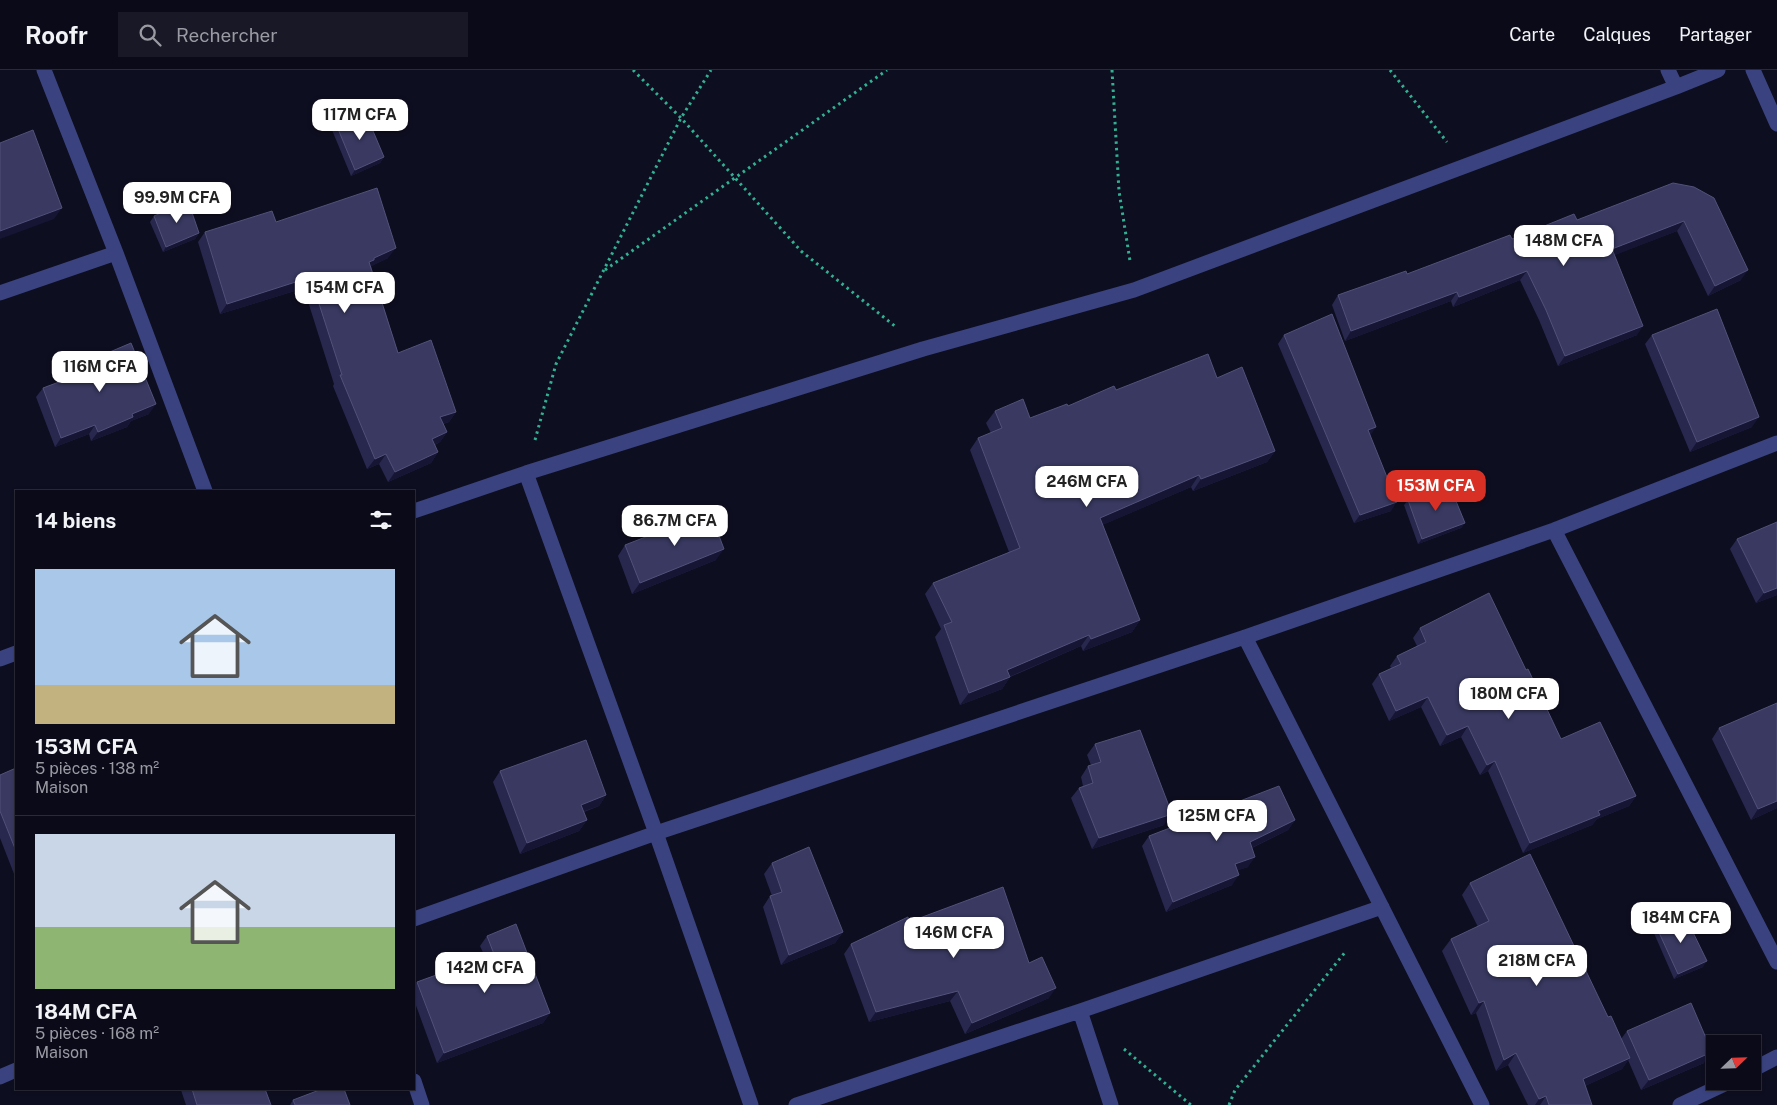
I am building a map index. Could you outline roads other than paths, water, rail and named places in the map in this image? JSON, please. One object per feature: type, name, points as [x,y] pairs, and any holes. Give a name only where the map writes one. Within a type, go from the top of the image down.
[{"type":"street","points":[[44,70],[116,253],[205,490]]},
{"type":"street","points":[[1668,70],[1676,87]]},
{"type":"street","points":[[415,511],[526,473],[924,349],[1134,290],[1718,70]]},
{"type":"street","points":[[1753,70],[1777,124]]},
{"type":"street","points":[[0,292],[116,253]]},
{"type":"street","points":[[415,919],[656,833],[1245,637],[1554,530],[1777,443]]},
{"type":"street","points":[[526,473],[656,833],[751,1105]]},
{"type":"street","points":[[1554,530],[1777,962]]},
{"type":"street","points":[[1245,637],[1482,1105]]},
{"type":"street","points":[[0,659],[15,653]]},
{"type":"street","points":[[796,1105],[1080,1011],[1382,907]]},
{"type":"street","points":[[1080,1011],[1111,1105]]},
{"type":"street","points":[[1761,1065],[1777,1057]]},
{"type":"street","points":[[0,1077],[15,1070]]},
{"type":"street","points":[[415,1084],[422,1105]]},
{"type":"street","points":[[1680,1105],[1712,1090]]}]
